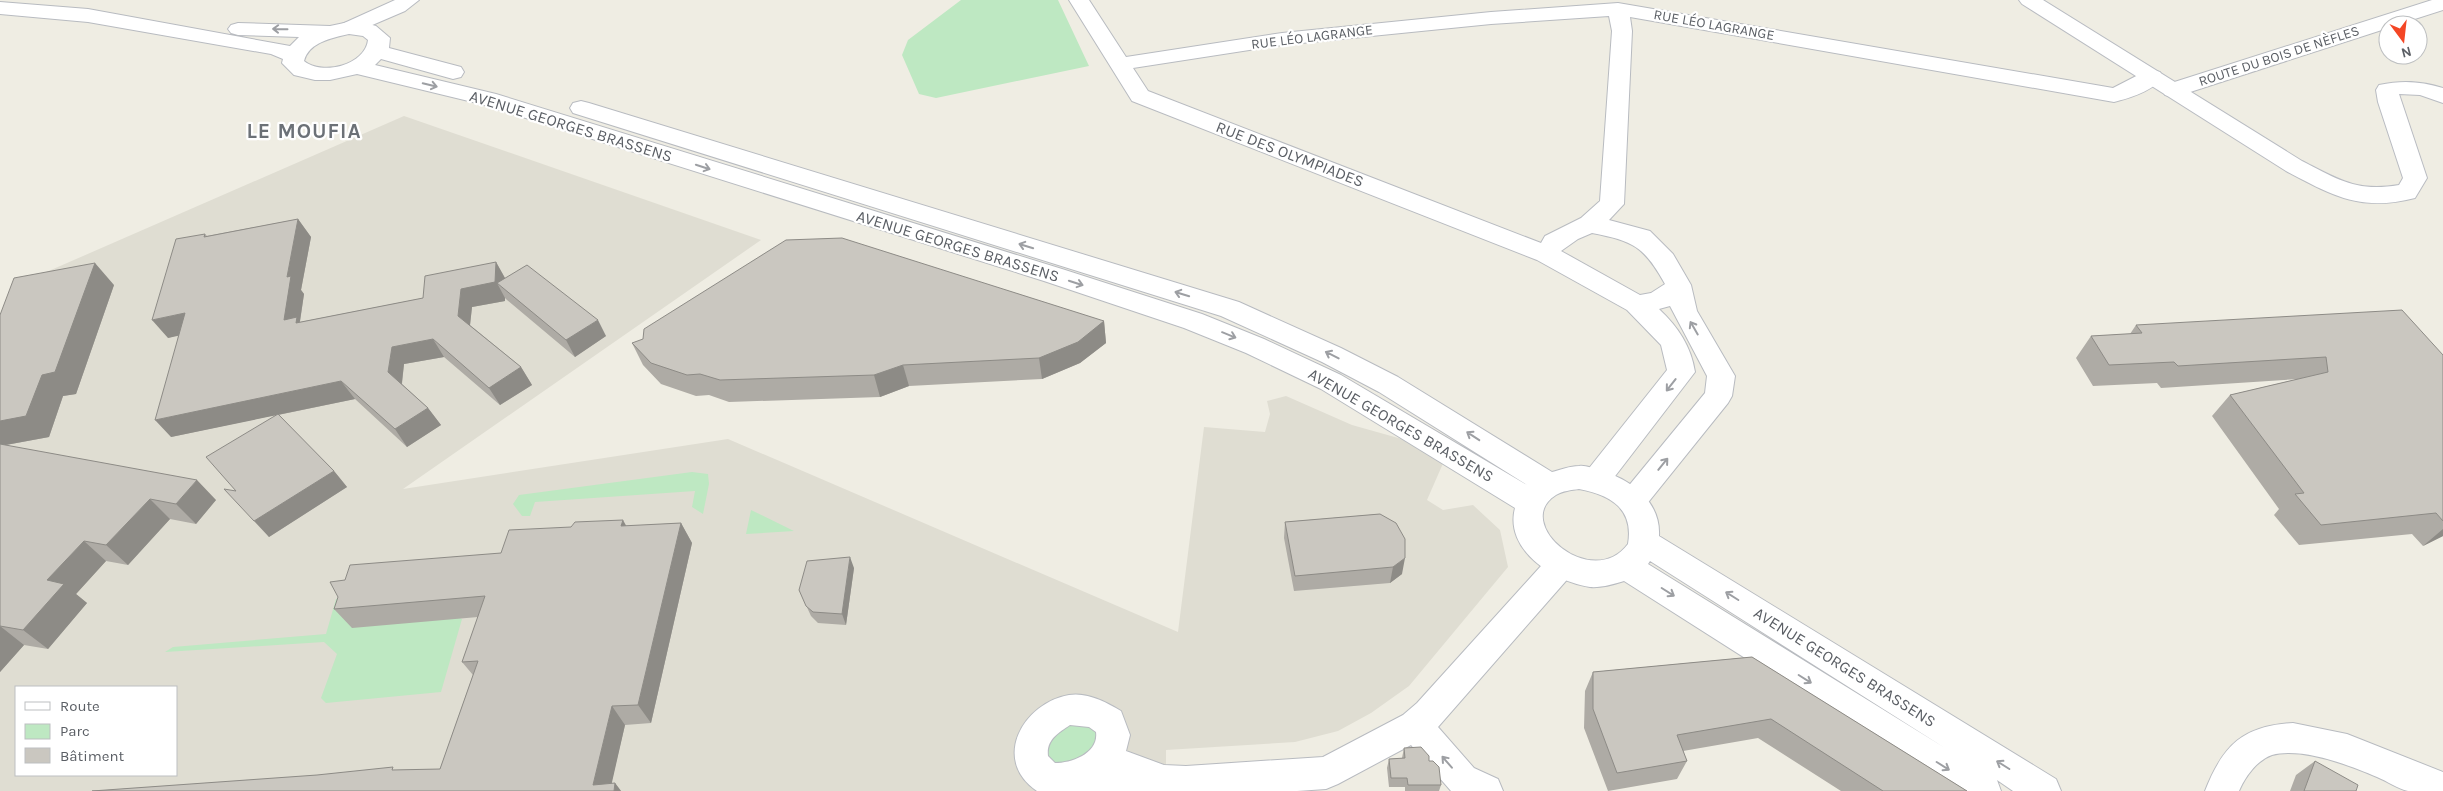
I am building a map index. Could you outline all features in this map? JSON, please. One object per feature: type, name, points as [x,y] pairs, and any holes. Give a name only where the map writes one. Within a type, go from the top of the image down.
[{"type":"street","name":"RUE DES OLYMPIADES","points":[[1079,0],[1140,96],[1546,254],[1636,304],[1666,332],[1680,355],[1681,372],[1596,480]]},
{"type":"street","name":"ROUTE DU BOIS DE NÈFLES","points":[[2029,0],[2294,166],[2338,189],[2376,197],[2407,192],[2415,178],[2388,102],[2386,90],[2402,85],[2430,90],[2443,96]]},
{"type":"street","name":"ROUTE DU BOIS DE NÈFLES","points":[[2173,90],[2443,3]]},
{"type":"street","points":[[403,4],[369,60],[354,67],[326,75],[298,70],[293,63],[298,48],[403,4]]},
{"type":"street","points":[[0,8],[38,8],[100,16],[232,43],[283,50],[294,56]]},
{"type":"street","name":"RUE LÉO LAGRANGE","points":[[1120,64],[1282,40],[1491,18],[1618,9],[2114,95],[2131,90],[2152,77]]},
{"type":"street","points":[[1546,254],[1554,242],[1590,224],[1612,204],[1622,31],[1618,9]]},
{"type":"street","points":[[164,28],[339,30]]},
{"type":"street","name":"AVENUE GEORGES BRASSENS","points":[[339,30],[369,30],[378,44],[1230,309],[1326,351],[1435,411],[1514,462],[1539,493]]},
{"type":"street","name":"AVENUE GEORGES BRASSENS","points":[[354,67],[488,99],[1053,275],[1193,321],[1255,346],[1332,382],[1539,493]]},
{"type":"street","points":[[1612,204],[1664,260],[1678,285],[1684,311],[1721,376],[1718,396],[1632,502]]},
{"type":"street","points":[[1590,224],[1641,237]]},
{"type":"street","points":[[1636,304],[1652,303],[1671,295],[1678,285]]},
{"type":"street","points":[[1579,477],[1596,480],[1610,485],[1632,502],[1642,515],[1646,528],[1636,554],[1612,572],[1595,574],[1577,571],[1561,565],[1546,555],[1535,543],[1528,529],[1527,515],[1539,493],[1562,478],[1579,477]]},
{"type":"street","name":"AVENUE GEORGES BRASSENS","points":[[1636,554],[1984,791]]},
{"type":"street","name":"AVENUE GEORGES BRASSENS","points":[[1636,554],[2044,791]]},
{"type":"street","points":[[1085,783],[1104,771],[1110,762],[1114,749],[1114,737],[1109,725],[1092,712],[1070,710],[1047,719],[1038,728],[1031,746],[1035,766],[1042,775],[1062,785],[1085,783],[1135,790],[1162,781],[1186,782],[1326,773],[1415,726],[1429,714],[1561,565]]},
{"type":"street","points":[[1415,726],[1462,779],[1486,791]]},
{"type":"street","points":[[2222,791],[2229,772],[2252,747],[2270,740],[2292,737],[2323,741],[2443,790]]},
{"type":"street","points":[[1110,762],[1140,771],[1162,781]]},
{"type":"shaded area","points":[[404,116],[761,240],[403,489],[728,439],[1178,632],[1204,427],[1265,432],[1270,414],[1267,401],[1286,396],[1352,425],[1448,452],[1427,500],[1443,510],[1473,505],[1500,530],[1508,567],[1409,686],[1371,713],[1338,731],[1295,742],[1166,750],[1166,791],[0,791],[0,315],[12,287]]},
{"type":"green space","points":[[961,0],[1058,0],[1089,66],[936,98],[919,94],[902,55],[908,40]]},
{"type":"green space","points":[[692,472],[708,474],[709,484],[703,514],[692,507],[695,491],[535,502],[530,516],[522,516],[513,504],[519,495]]},
{"type":"green space","points":[[751,510],[794,531],[746,534]]},
{"type":"green space","points":[[368,585],[462,619],[441,692],[326,703],[321,698],[337,654],[324,642],[165,652],[173,647],[326,634],[336,599]]},
{"type":"green space","points":[[1064,722],[1096,728],[1102,744],[1060,769],[1049,755],[1047,745]]},
{"type":"building","points":[[298,219],[287,277],[291,276],[284,320],[297,317],[296,323],[423,298],[425,276],[496,262],[495,282],[461,289],[458,316],[521,367],[489,388],[433,339],[392,347],[388,372],[428,408],[395,429],[341,381],[155,420],[185,313],[152,320],[176,239],[205,234],[204,237]]},
{"type":"building","points":[[842,238],[1104,321],[1078,342],[1039,358],[903,365],[874,375],[720,380],[700,374],[687,375],[651,363],[632,343],[643,339],[644,329],[786,240]]},
{"type":"building","points":[[95,263],[55,372],[42,375],[26,416],[0,421],[0,315],[14,278]]},
{"type":"building","points":[[527,265],[598,320],[566,340],[497,283]]},
{"type":"building","points":[[2402,310],[2443,355],[2443,521],[2436,513],[2321,525],[2295,494],[2304,493],[2230,395],[2328,372],[2326,357],[2178,366],[2174,362],[2109,365],[2091,336],[2142,333],[2136,325]]},
{"type":"building","points":[[278,414],[334,471],[254,521],[224,489],[236,491],[206,457]]},
{"type":"building","points":[[0,444],[197,480],[176,504],[150,499],[106,545],[84,541],[47,580],[64,584],[23,630],[0,626]]},
{"type":"building","points":[[1380,514],[1396,523],[1405,539],[1405,558],[1393,567],[1295,576],[1285,522]]},
{"type":"building","points":[[623,520],[621,526],[681,523],[638,705],[612,706],[593,785],[615,783],[614,791],[92,791],[317,775],[393,767],[392,770],[440,769],[478,661],[462,662],[485,596],[334,609],[338,597],[330,582],[345,580],[350,565],[501,553],[509,530],[571,527],[575,522]]},
{"type":"building","points":[[850,557],[842,614],[813,612],[806,606],[799,590],[807,561]]},
{"type":"building","points":[[1752,657],[1967,791],[1883,791],[1771,719],[1677,735],[1687,761],[1617,773],[1593,709],[1593,672]]},
{"type":"building","points":[[1421,747],[1429,756],[1429,761],[1433,761],[1439,767],[1441,785],[1408,785],[1407,778],[1391,778],[1389,759],[1405,758],[1404,748]]},
{"type":"building","points":[[2315,761],[2358,785],[2356,791],[2304,791]]},
{"type":"district","name":"LE MOUFIA","points":[[304,131]]}]
